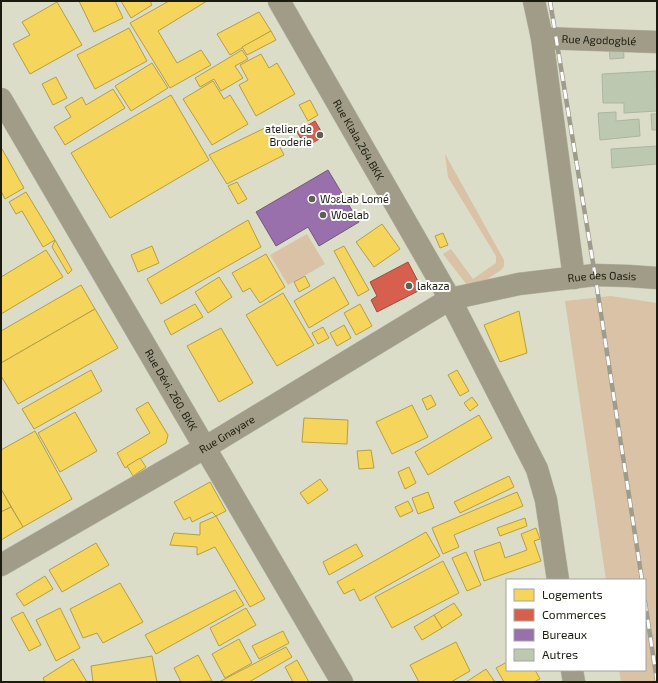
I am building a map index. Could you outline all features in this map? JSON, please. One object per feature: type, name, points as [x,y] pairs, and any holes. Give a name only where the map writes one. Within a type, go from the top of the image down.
[{"type":"street","name":"Rue Klala,264.BKK","points":[[279,1],[450,299],[537,469],[546,500],[558,579]]},
{"type":"street","points":[[534,1],[542,38],[574,278]]},
{"type":"street","name":"Rue Agodogblé","points":[[542,38],[657,42]]},
{"type":"street","name":"Rue Dévi. 260. BKK","points":[[1,99],[206,447],[342,682]]},
{"type":"street","name":"Rue des Oasis","points":[[519,284],[595,275],[657,278]]},
{"type":"street","name":"Rue Gnayare","points":[[1,565],[206,447],[450,299],[519,284]]},
{"type":"street","points":[[572,671],[574,682]]},
{"type":"shaded area","points":[[445,154],[504,260],[504,266],[501,270],[471,290],[443,254],[451,249],[473,279],[496,263],[496,256],[448,177]]},
{"type":"shaded area","points":[[307,234],[325,264],[288,285],[270,255]]},
{"type":"shaded area","points":[[611,296],[657,303],[657,682],[621,682],[619,671],[646,671],[646,579],[606,579],[565,301]]},
{"type":"building: Logements","points":[[79,1],[115,1],[123,18],[94,32]]},
{"type":"building: Logements","points":[[121,1],[150,1],[152,5],[131,18]]},
{"type":"building: Logements","points":[[169,1],[207,1],[158,31],[177,63],[201,50],[211,65],[170,88],[130,23]]},
{"type":"building: Logements","points":[[57,2],[82,45],[30,74],[13,44],[30,35],[22,22]]},
{"type":"building: Logements","points":[[259,12],[271,31],[230,55],[217,34]]},
{"type":"building: Logements","points":[[129,28],[147,61],[95,89],[77,55]]},
{"type":"building: Logements","points":[[271,31],[276,40],[247,55],[242,47]]},
{"type":"building: Logements","points":[[242,50],[248,59],[235,66],[243,78],[221,91],[214,79],[200,87],[195,78]]},
{"type":"building: Logements","points":[[261,54],[269,68],[277,63],[295,94],[256,116],[239,85],[248,80],[240,65]]},
{"type":"building: Logements","points":[[152,63],[168,88],[131,111],[115,86]]},
{"type":"building: Logements","points":[[56,77],[67,98],[53,105],[42,84]]},
{"type":"building: Logements","points":[[213,81],[224,99],[230,95],[248,124],[212,145],[183,99]]},
{"type":"building: Logements","points":[[113,89],[125,108],[65,145],[54,127],[71,117],[65,107],[82,97],[86,105]]},
{"type":"building: Logements","points":[[171,95],[209,160],[110,218],[71,153]]},
{"type":"building: Logements","points":[[310,100],[318,115],[308,121],[299,105]]},
{"type":"building: Logements","points":[[269,126],[284,155],[227,184],[209,155]]},
{"type":"building: Logements","points":[[1,149],[24,188],[5,199],[1,191]]},
{"type":"building: Logements","points":[[237,182],[247,199],[238,204],[228,186]]},
{"type":"building: Logements","points":[[26,192],[55,240],[43,247],[22,211],[16,214],[9,202]]},
{"type":"building: Logements","points":[[248,220],[261,247],[161,304],[147,279]]},
{"type":"building: Logements","points":[[382,224],[400,249],[374,267],[356,242]]},
{"type":"building: Logements","points":[[443,233],[448,245],[440,248],[435,236]]},
{"type":"building: Logements","points":[[55,240],[72,270],[68,274],[52,247]]},
{"type":"building: Logements","points":[[152,246],[159,263],[138,272],[131,255]]},
{"type":"building: Logements","points":[[344,246],[369,290],[358,296],[334,251]]},
{"type":"building: Logements","points":[[46,250],[63,277],[1,314],[1,277]]},
{"type":"building: Logements","points":[[266,254],[285,287],[260,303],[250,288],[243,292],[232,273]]},
{"type":"building: Logements","points":[[305,276],[310,286],[299,292],[294,282]]},
{"type":"building: Logements","points":[[219,277],[232,297],[208,313],[195,292]]},
{"type":"building: Logements","points":[[334,277],[349,304],[309,328],[294,301]]},
{"type":"building: Logements","points":[[81,285],[95,309],[1,363],[1,331]]},
{"type":"building: Logements","points":[[283,293],[314,345],[277,366],[246,315]]},
{"type":"building: Logements","points":[[195,304],[203,317],[171,335],[164,321]]},
{"type":"building: Logements","points":[[360,304],[372,326],[356,335],[344,313]]},
{"type":"building: Logements","points":[[95,309],[118,348],[18,404],[1,376],[1,363]]},
{"type":"building: Logements","points":[[519,311],[527,353],[500,362],[484,325]]},
{"type":"building: Logements","points":[[344,325],[351,338],[337,346],[330,333]]},
{"type":"building: Logements","points":[[323,327],[329,338],[318,344],[312,333]]},
{"type":"building: Logements","points":[[221,328],[253,383],[219,402],[187,346]]},
{"type":"building: Logements","points":[[91,370],[102,391],[34,429],[22,409]]},
{"type":"building: Logements","points":[[457,370],[469,391],[460,396],[448,375]]},
{"type":"building: Logements","points":[[431,395],[436,405],[427,410],[422,399]]},
{"type":"building: Logements","points":[[472,397],[478,405],[470,411],[464,403]]},
{"type":"building: Logements","points":[[148,402],[168,435],[166,443],[125,468],[117,453],[150,433],[136,409]]},
{"type":"building: Logements","points":[[412,405],[428,437],[392,454],[376,422]]},
{"type":"building: Logements","points":[[75,412],[97,451],[60,472],[38,433]]},
{"type":"building: Logements","points":[[479,415],[492,438],[428,475],[415,452]]},
{"type":"building: Logements","points":[[304,418],[348,420],[347,444],[302,442]]},
{"type":"building: Logements","points":[[35,431],[72,499],[23,527],[1,489],[1,450]]},
{"type":"building: Logements","points":[[371,450],[374,468],[359,469],[357,451]]},
{"type":"building: Logements","points":[[140,458],[146,467],[133,476],[127,466]]},
{"type":"building: Logements","points":[[409,467],[416,483],[405,489],[398,472]]},
{"type":"building: Logements","points":[[509,476],[514,487],[460,513],[454,502]]},
{"type":"building: Logements","points":[[320,479],[328,490],[308,504],[300,493]]},
{"type":"building: Logements","points":[[210,482],[226,511],[216,516],[212,512],[192,522],[190,517],[184,520],[174,502]]},
{"type":"building: Logements","points":[[1,489],[11,507],[1,512]]},
{"type":"building: Logements","points":[[428,492],[434,508],[418,514],[412,498]]},
{"type":"building: Logements","points":[[517,492],[523,506],[454,535],[459,547],[443,554],[432,528]]},
{"type":"building: Logements","points":[[408,501],[413,511],[400,517],[395,507]]},
{"type":"building: Logements","points":[[11,507],[23,527],[1,540],[1,512]]},
{"type":"building: Logements","points":[[216,516],[265,599],[250,607],[215,547],[197,555],[197,547],[170,545],[174,533],[200,535],[200,523]]},
{"type":"building: Logements","points":[[525,518],[527,526],[500,536],[497,528]]},
{"type":"building: Logements","points":[[536,528],[540,539],[534,541],[541,561],[484,581],[474,551],[500,542],[505,558],[527,550],[521,534]]},
{"type":"building: Logements","points":[[426,532],[440,556],[360,601],[354,589],[344,594],[337,582]]},
{"type":"building: Logements","points":[[96,543],[109,565],[62,592],[49,570]]},
{"type":"building: Logements","points":[[356,544],[363,556],[329,575],[323,562]]},
{"type":"building: Logements","points":[[466,552],[481,585],[467,591],[452,558]]},
{"type":"building: Logements","points":[[443,561],[459,593],[392,628],[375,597]]},
{"type":"building: Logements","points":[[45,576],[53,589],[24,606],[16,594]]},
{"type":"building: Logements","points":[[120,583],[143,622],[103,643],[97,633],[83,638],[70,609]]},
{"type":"building: Logements","points":[[235,590],[244,605],[156,654],[145,635]]},
{"type":"building: Logements","points":[[454,603],[462,615],[442,628],[434,615]]},
{"type":"building: Logements","points":[[60,608],[80,648],[56,661],[36,620]]},
{"type":"building: Logements","points":[[246,608],[256,625],[219,646],[210,628]]},
{"type":"building: Logements","points":[[23,612],[41,645],[29,651],[11,618]]},
{"type":"building: Logements","points":[[434,615],[442,628],[422,640],[414,627]]},
{"type":"building: Logements","points":[[283,631],[289,643],[259,659],[252,646]]},
{"type":"building: Logements","points":[[239,639],[252,663],[225,678],[212,654]]},
{"type":"building: Logements","points":[[456,642],[470,671],[451,682],[419,682],[410,665]]},
{"type":"building: Logements","points":[[286,647],[292,657],[249,682],[219,682]]},
{"type":"building: Logements","points":[[198,655],[212,681],[181,682],[174,668]]},
{"type":"building: Logements","points":[[152,656],[157,682],[93,682],[91,666]]},
{"type":"building: Logements","points":[[73,659],[87,682],[45,682],[43,678]]},
{"type":"building: Logements","points":[[297,660],[309,682],[293,682],[285,667]]},
{"type":"building: Logements","points":[[506,663],[506,671],[536,671],[540,679],[534,682],[504,682],[496,668]]},
{"type":"building: Logements","points":[[486,669],[495,682],[466,682]]},
{"type":"building: Commerces","points":[[315,121],[324,136],[306,147],[297,132]]},
{"type":"building: Commerces","points":[[408,262],[422,289],[377,312],[371,300],[377,296],[370,282]]},
{"type":"building: Bureaux","name":"WɔɛLab Lomé","points":[[328,170],[359,222],[319,246],[308,227],[276,246],[256,212]]},
{"type":"building: Autres","points":[[623,43],[624,58],[610,59],[609,44]]},
{"type":"building: Autres","points":[[656,71],[657,111],[624,113],[624,103],[603,103],[602,74]]},
{"type":"building: Autres","points":[[616,112],[616,121],[639,119],[640,136],[600,140],[598,113]]},
{"type":"building: Autres","points":[[651,114],[657,114],[657,130],[652,130]]},
{"type":"building: Autres","points":[[657,146],[657,164],[612,168],[611,149]]},
{"type":"railway","points":[[550,1],[595,275],[642,579]]},
{"type":"railway","points":[[646,609],[657,681]]},
{"type":"place","name":"atelier de Broderie","points":[[320,135]]},
{"type":"place","name":"WɔɛLab Lomé","points":[[312,199]]},
{"type":"place","name":"Woelab","points":[[323,215]]},
{"type":"place","name":"lakaza","points":[[409,286]]}]
